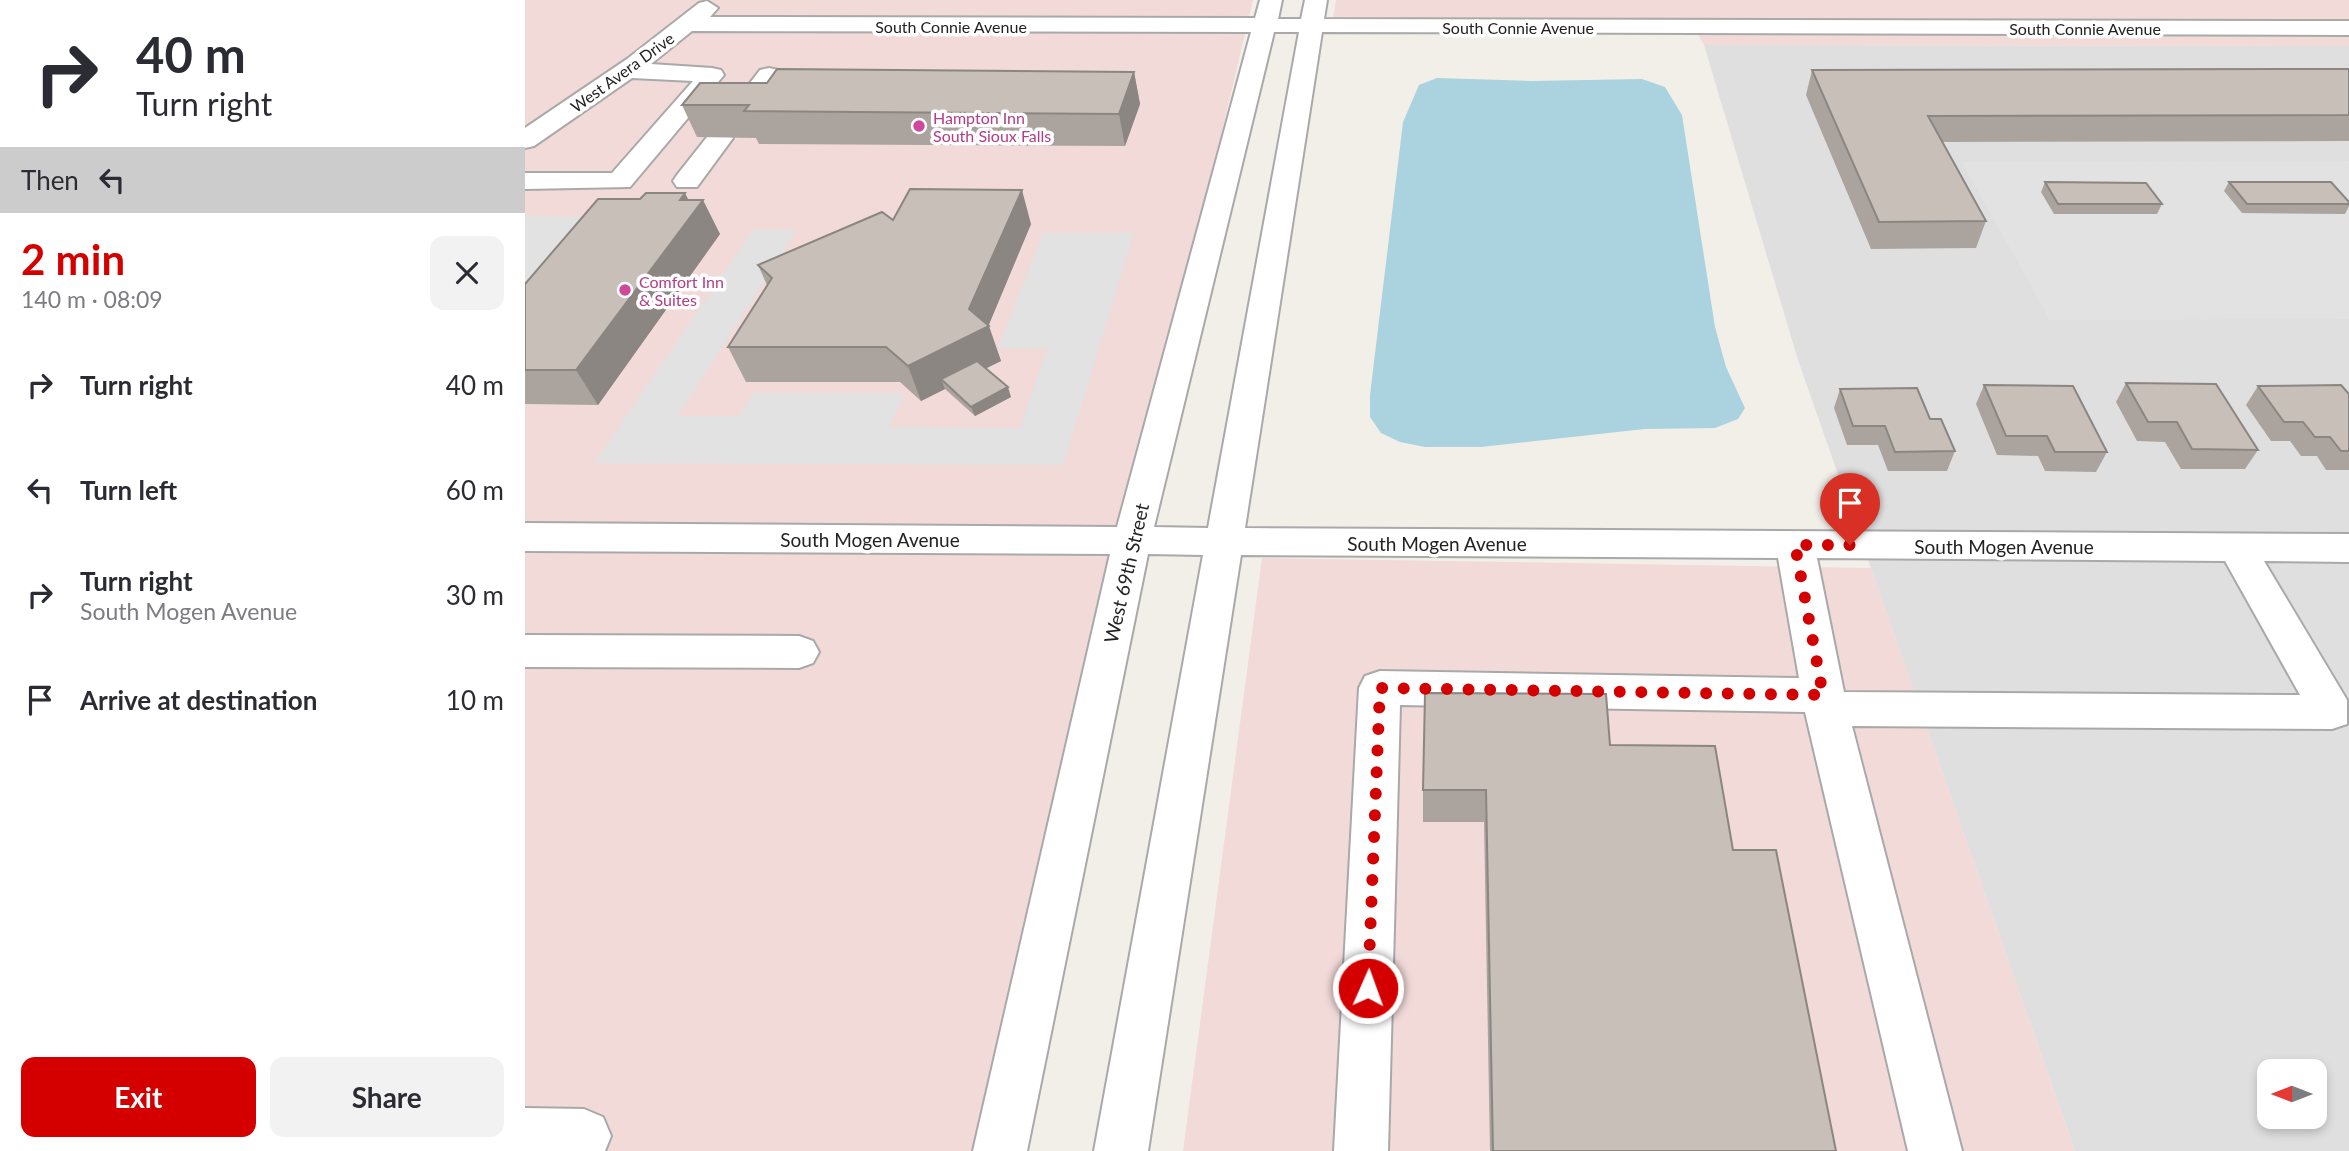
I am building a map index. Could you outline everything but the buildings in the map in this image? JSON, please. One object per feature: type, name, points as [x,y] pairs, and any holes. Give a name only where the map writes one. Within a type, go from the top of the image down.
[{"type":"street","name":"West Avera Drive","points":[[525,139],[627,70],[716,0]]},
{"type":"street","points":[[1006,26],[1021,0]]},
{"type":"street","points":[[1907,0],[1923,28]]},
{"type":"street","points":[[2120,9],[2136,28]]},
{"type":"street","name":"South Connie Avenue","points":[[686,24],[1006,26],[1267,13],[1923,28],[2349,28]]},
{"type":"street","name":"West 69th Street","points":[[1000,1151],[1132,542],[1267,13]]},
{"type":"street","points":[[1121,1151],[1313,14]]},
{"type":"street","points":[[525,181],[620,181],[712,75],[627,70]]},
{"type":"street","points":[[737,115],[769,75]]},
{"type":"street","points":[[687,181],[720,138]]},
{"type":"street","name":"South Mogen Avenue","points":[[525,537],[2349,548]]},
{"type":"street","points":[[1795,545],[1825,702],[1935,1151]]},
{"type":"street","points":[[1361,1151],[1380,688],[1825,702],[2332,712],[2236,547]]},
{"type":"street","points":[[525,651],[799,652]]},
{"type":"street","points":[[525,1135],[585,1136]]},
{"type":"shaded area","points":[[525,0],[1253,0],[1219,144],[1211,282],[991,1151],[525,1151]]},
{"type":"shaded area","points":[[1336,0],[2349,0],[2349,46],[1704,45],[1688,18],[1333,19]]},
{"type":"shaded area","points":[[1704,45],[2349,46],[2349,1151],[2075,1151],[1798,360]]},
{"type":"shaded area","points":[[2349,161],[2349,319],[2050,320],[1962,162]]},
{"type":"shaded area","points":[[525,216],[591,217],[525,337]]},
{"type":"shaded area","points":[[753,230],[797,230],[678,416],[739,416],[753,393],[904,393],[889,427],[1020,428],[1047,349],[998,348],[1043,233],[1134,233],[1063,465],[594,463]]},
{"type":"shaded area","points":[[1262,558],[1871,568],[2075,1151],[1183,1151]]},
{"type":"water","points":[[1437,78],[1532,81],[1642,79],[1665,87],[1682,115],[1715,327],[1726,367],[1745,408],[1738,419],[1715,428],[1645,429],[1481,447],[1425,447],[1400,442],[1381,433],[1370,417],[1370,395],[1403,122],[1419,85]]},
{"type":"place","name":"Hampton Inn South Sioux Falls","points":[[919,126]]},
{"type":"place","name":"Comfort Inn & Suites","points":[[625,290]]},
{"type":"route","points":[[1368,988],[1380,688],[1823,695],[1795,545],[1850,545]]}]
